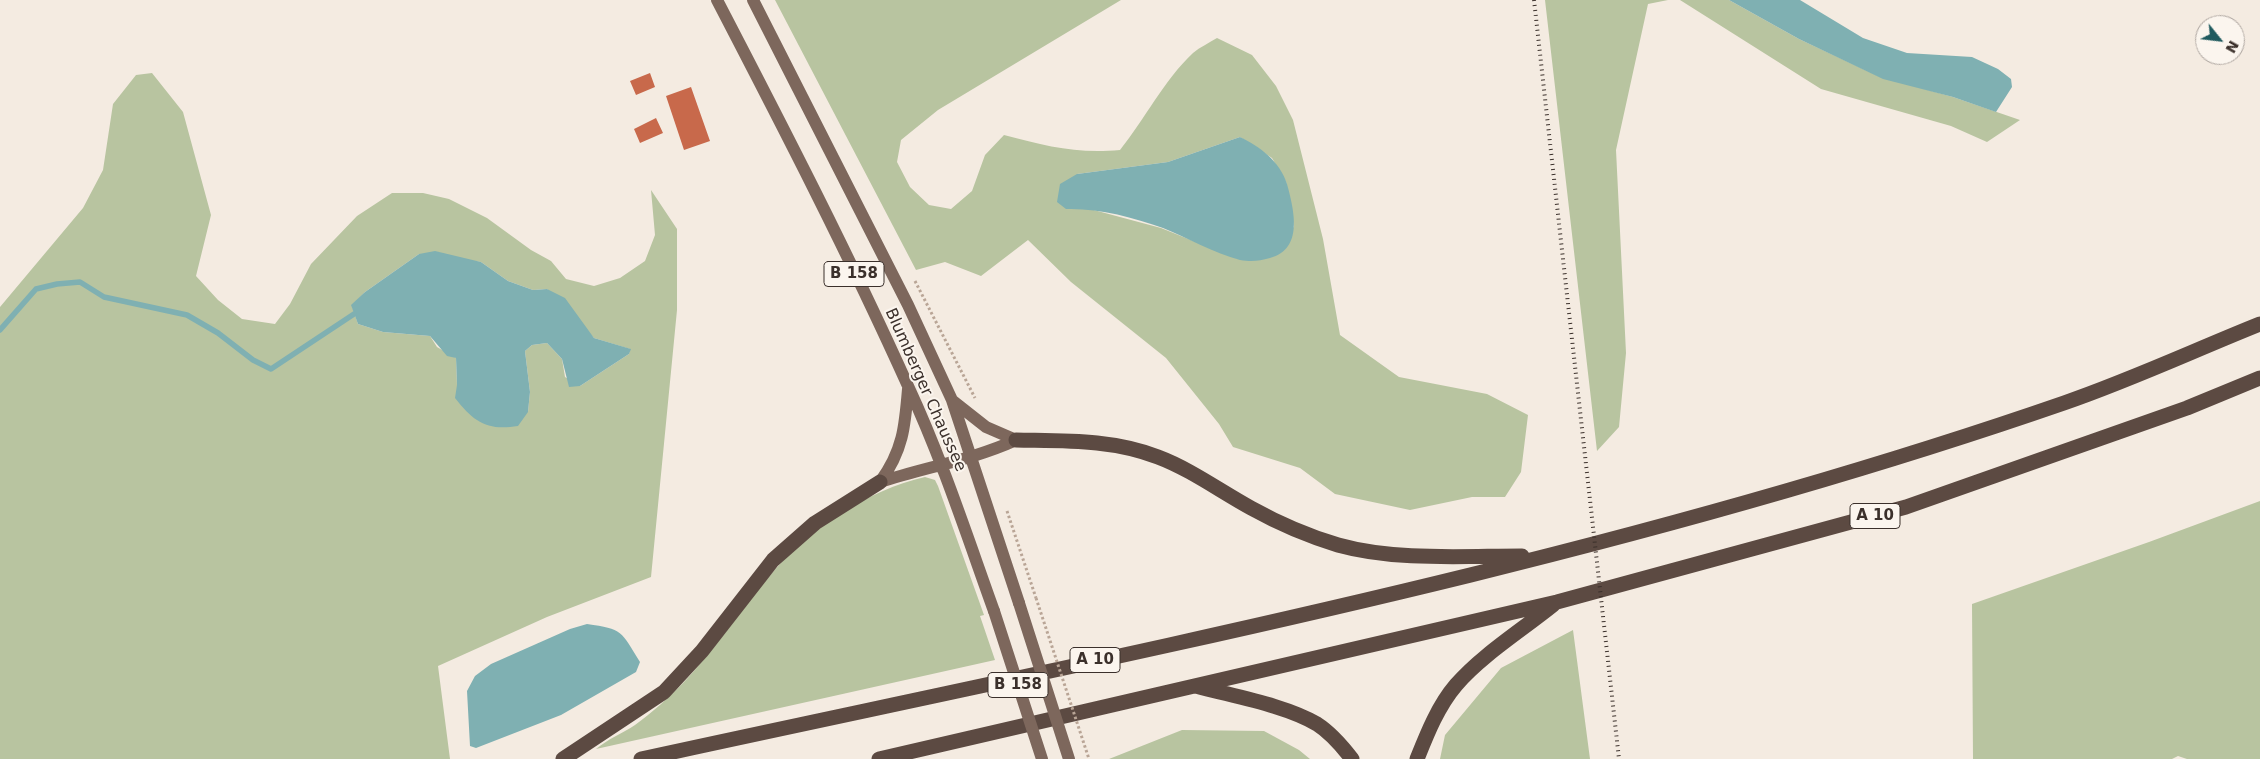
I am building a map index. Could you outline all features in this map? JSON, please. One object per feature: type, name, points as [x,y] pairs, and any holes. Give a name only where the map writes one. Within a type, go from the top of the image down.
[{"type":"highway","name":"A 10","points":[[641,759],[1270,622],[1549,556],[1735,506],[1870,467],[2069,402],[2260,324]]},
{"type":"highway","name":"A 10","points":[[879,759],[1556,602],[1906,507],[2187,408],[2260,378]]},
{"type":"highway","points":[[1016,440],[1087,441],[1124,447],[1158,457],[1252,509],[1302,532],[1339,545],[1390,553],[1426,556],[1549,556]]},
{"type":"highway","points":[[563,759],[664,692],[702,651],[773,560],[816,523],[880,482]]},
{"type":"highway","points":[[1417,759],[1437,714],[1456,685],[1481,662],[1556,602]]},
{"type":"highway","points":[[1194,686],[1285,711],[1317,724],[1340,743],[1352,759]]},
{"type":"main road","name":"Blumberger Chaussee","points":[[717,0],[806,174],[908,386],[941,464],[994,611],[1042,759]]},
{"type":"main road","name":"Blumberger Chaussee","points":[[753,0],[908,305],[952,400],[1069,759]]},
{"type":"main road","points":[[880,482],[893,465],[900,449],[908,386]]},
{"type":"main road","points":[[952,400],[986,427],[1016,440]]},
{"type":"main road","points":[[880,482],[941,464],[972,458],[1016,440]]},
{"type":"path","points":[[1036,598],[1089,759]]},
{"type":"green space","points":[[775,0],[1121,0],[938,110],[901,140],[897,162],[910,187],[929,205],[951,209],[972,191],[985,155],[1004,135],[1048,146],[1075,150],[1120,150],[1173,75],[1196,51],[1217,38],[1252,55],[1276,86],[1293,120],[1323,239],[1340,335],[1399,377],[1487,394],[1528,415],[1521,472],[1505,497],[1472,497],[1410,510],[1335,494],[1300,468],[1233,447],[1219,424],[1166,358],[1071,282],[1028,240],[981,276],[945,262],[916,270]],"holes":[[[1240,137],[1272,158],[1286,182],[1294,227],[1238,259],[1161,228],[1090,209],[1077,174],[1168,162]]]},
{"type":"green space","points":[[1545,0],[1668,0],[1648,4],[1616,150],[1626,353],[1619,427],[1597,451]]},
{"type":"green space","points":[[1680,0],[1729,0],[1799,39],[1878,76],[1953,97],[2020,120],[1987,142],[1951,126],[1821,89]]},
{"type":"green space","points":[[152,73],[183,112],[211,215],[196,276],[218,300],[242,319],[275,324],[290,304],[311,264],[357,216],[392,193],[423,193],[449,199],[487,218],[531,250],[551,261],[566,279],[594,286],[620,278],[645,261],[655,235],[651,190],[677,229],[677,310],[651,577],[547,617],[438,666],[450,759],[0,759],[0,307],[83,208],[103,170],[113,104],[136,75]],"holes":[[[419,254],[481,262],[508,281],[533,290],[547,289],[594,338],[630,349],[629,354],[580,386],[565,377],[562,359],[547,343],[532,345],[525,351],[530,392],[528,412],[457,385],[456,358],[437,347],[430,336],[383,332],[358,324],[352,306],[365,292]]]},
{"type":"green space","points":[[925,477],[935,480],[938,486],[984,615],[980,616],[995,660],[596,749],[641,720],[684,682],[787,556],[822,526],[841,513],[882,491]]},
{"type":"green space","points":[[2260,501],[2260,759],[2187,759],[2178,756],[2172,759],[1973,759],[1972,604]]},
{"type":"green space","points":[[1573,630],[1590,759],[1440,759],[1445,735],[1501,668]]},
{"type":"green space","points":[[1182,730],[1264,731],[1299,750],[1310,759],[1109,759]]},
{"type":"water","points":[[1729,0],[1800,0],[1863,38],[1907,53],[1972,57],[1998,69],[2011,79],[2012,87],[1996,112],[1953,97],[1883,79],[1799,39]]},
{"type":"water","points":[[1240,137],[1254,145],[1274,161],[1284,176],[1290,194],[1294,216],[1292,237],[1288,246],[1281,253],[1270,258],[1255,261],[1240,260],[1151,224],[1103,212],[1066,209],[1057,202],[1060,184],[1077,174],[1168,162]]},
{"type":"water","points":[[435,251],[481,262],[508,281],[533,290],[547,289],[565,298],[594,338],[631,349],[629,354],[580,386],[569,387],[562,359],[547,343],[532,345],[525,351],[530,392],[528,412],[518,426],[498,427],[482,423],[468,413],[455,398],[457,385],[456,358],[447,356],[430,336],[383,332],[358,324],[351,305],[365,292],[419,254]]},
{"type":"water","points":[[587,624],[608,628],[620,633],[640,662],[636,672],[561,715],[476,748],[470,746],[467,691],[475,676],[491,664],[570,629]]},
{"type":"building","points":[[650,73],[655,87],[636,95],[630,81]]},
{"type":"building","points":[[691,87],[710,141],[684,150],[666,96]]},
{"type":"building","points":[[656,118],[663,133],[640,143],[634,129]]},
{"type":"waterway","points":[[0,330],[36,289],[57,284],[80,282],[104,297],[187,315],[218,333],[253,360],[271,369],[354,314]]},
{"type":"railway","points":[[1534,0],[1619,759]]}]
